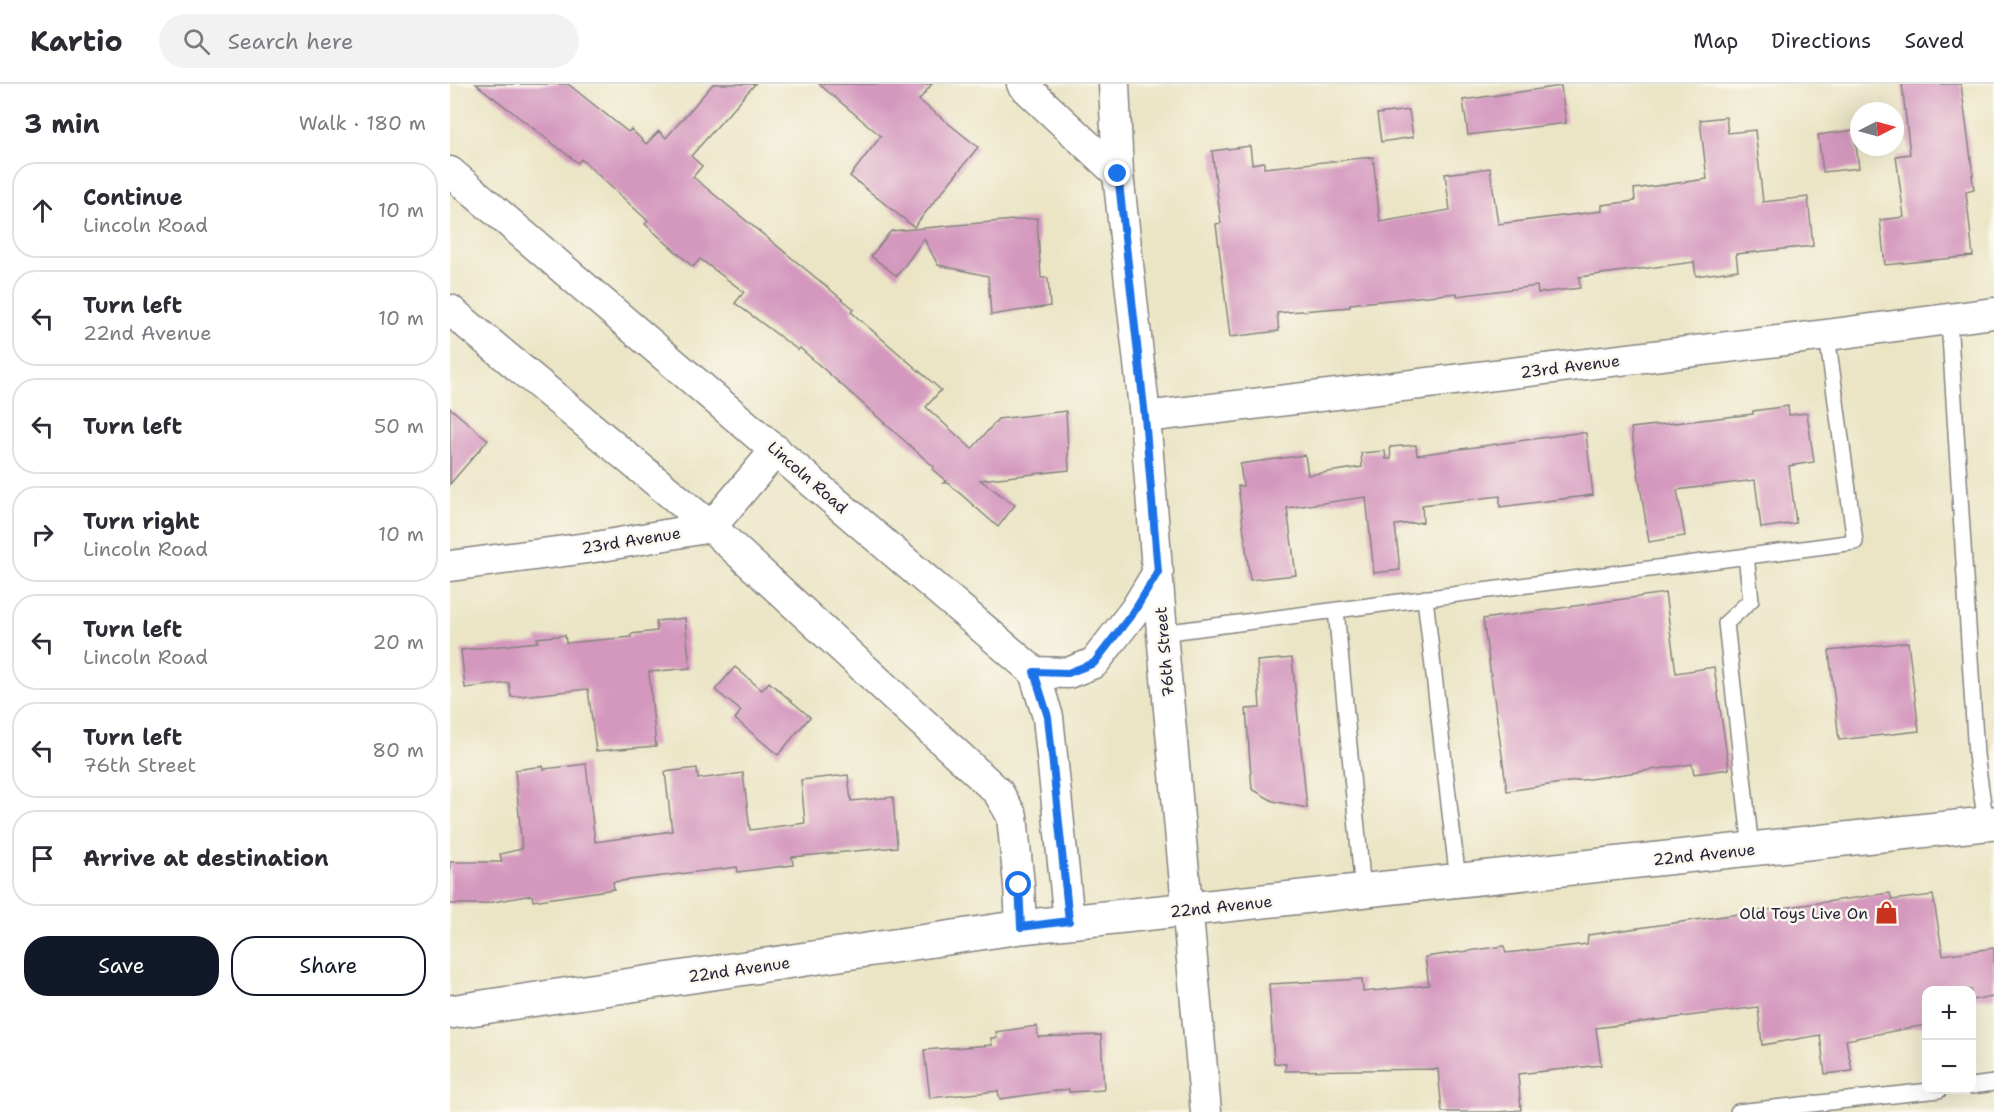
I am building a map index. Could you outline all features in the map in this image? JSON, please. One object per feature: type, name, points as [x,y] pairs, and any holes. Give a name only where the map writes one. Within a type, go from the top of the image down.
[{"type":"street","points":[[1022,84],[1118,174]]},
{"type":"street","name":"76th Street","points":[[1114,84],[1118,174],[1145,417],[1162,633],[1206,1112]]},
{"type":"street","name":"Lincoln Road","points":[[450,172],[1034,672]]},
{"type":"street","points":[[450,310],[711,527],[998,792],[1012,816],[1021,927]]},
{"type":"street","name":"23rd Avenue","points":[[1145,417],[1994,313]]},
{"type":"street","points":[[711,527],[776,450]]},
{"type":"street","name":"23rd Avenue","points":[[450,566],[602,546],[711,527]]},
{"type":"street","points":[[1069,921],[1048,717],[1034,672],[1068,673],[1094,663],[1135,610],[1158,572]]},
{"type":"street","name":"22nd Avenue","points":[[450,1012],[1069,921],[1990,824]]},
{"type":"lane","points":[[1949,319],[1976,755],[1990,824]]},
{"type":"lane","points":[[1162,633],[1855,542],[1827,335]]},
{"type":"lane","points":[[1746,556],[1751,600],[1726,623],[1751,849]]},
{"type":"lane","points":[[1425,598],[1458,881]]},
{"type":"lane","points":[[1336,610],[1363,891]]},
{"type":"lane","points":[[1976,1085],[1994,1083]]},
{"type":"lane","points":[[1738,1112],[1922,1091]]},
{"type":"building","points":[[476,84],[568,84],[628,132],[631,129],[646,144],[659,131],[666,138],[713,84],[755,84],[691,156],[702,166],[693,177],[854,309],[851,312],[941,390],[926,407],[972,449],[998,419],[1066,411],[1069,470],[980,480],[1015,505],[998,527],[948,483],[943,483],[946,481],[932,469],[934,467],[800,348],[798,350],[735,303],[744,292],[700,259],[693,267],[645,224],[648,221],[581,159],[578,163]]},
{"type":"building","points":[[819,84],[932,84],[919,100],[978,147],[914,227],[850,176],[881,136]]},
{"type":"building","points":[[1902,84],[1961,84],[1973,175],[1974,190],[1966,192],[1973,256],[1885,265],[1880,220],[1904,217],[1896,156],[1910,154]]},
{"type":"building","points":[[1561,86],[1566,123],[1468,135],[1463,100]]},
{"type":"building","points":[[1409,110],[1413,137],[1381,142],[1377,114]]},
{"type":"building","points":[[1726,117],[1728,133],[1755,130],[1763,202],[1808,197],[1813,246],[1736,254],[1738,270],[1696,276],[1694,262],[1579,277],[1580,288],[1538,293],[1537,286],[1277,313],[1279,331],[1230,337],[1216,224],[1221,223],[1212,151],[1250,146],[1252,164],[1264,162],[1264,168],[1373,157],[1380,222],[1450,210],[1445,174],[1490,168],[1498,224],[1602,211],[1602,205],[1635,201],[1634,189],[1707,179],[1700,120]]},
{"type":"building","points":[[1850,131],[1850,156],[1857,156],[1859,168],[1823,172],[1818,135]]},
{"type":"building","points":[[1037,218],[1041,278],[1048,278],[1050,306],[991,315],[988,276],[938,265],[924,239],[897,276],[871,256],[891,231]]},
{"type":"building","points":[[1788,406],[1789,415],[1807,413],[1814,462],[1789,466],[1796,523],[1761,528],[1755,480],[1677,490],[1685,536],[1649,542],[1631,428],[1753,414],[1753,411]]},
{"type":"building","points":[[450,408],[488,440],[450,484]]},
{"type":"building","points":[[1586,433],[1593,495],[1500,507],[1500,496],[1422,505],[1423,522],[1395,525],[1400,570],[1374,573],[1366,497],[1287,508],[1296,575],[1250,580],[1238,486],[1243,486],[1240,464],[1305,455],[1308,475],[1362,467],[1361,453],[1385,451],[1386,459],[1391,459],[1390,447],[1416,445],[1417,455]]},
{"type":"building","points":[[1665,593],[1676,673],[1714,667],[1729,769],[1694,774],[1692,764],[1507,791],[1483,619]]},
{"type":"building","points":[[685,618],[690,668],[649,672],[656,746],[596,751],[588,689],[511,697],[509,683],[465,688],[461,650],[538,642],[537,638],[565,635],[566,643],[631,637],[631,634],[657,631],[656,621]]},
{"type":"building","points":[[1908,642],[1919,731],[1839,740],[1829,651]]},
{"type":"building","points":[[1292,658],[1307,808],[1273,801],[1252,789],[1246,709],[1260,708],[1257,661]]},
{"type":"building","points":[[735,667],[762,690],[769,682],[810,717],[778,755],[735,719],[741,711],[715,690]]},
{"type":"building","points":[[586,764],[595,842],[672,831],[665,772],[697,768],[698,779],[743,773],[750,830],[805,823],[801,780],[848,775],[851,801],[893,797],[897,847],[792,857],[793,865],[738,872],[737,867],[613,882],[614,889],[533,901],[532,895],[482,904],[450,904],[450,862],[502,862],[500,854],[522,849],[515,770]]},
{"type":"building","points":[[1890,893],[1892,900],[1933,895],[1943,955],[1994,948],[1994,997],[1976,999],[1976,986],[1922,986],[1922,1026],[1846,1040],[1852,1071],[1825,1074],[1820,1035],[1762,1045],[1758,1007],[1596,1028],[1601,1065],[1518,1074],[1521,1110],[1442,1112],[1438,1069],[1285,1071],[1286,1064],[1274,1063],[1269,984],[1362,979],[1363,992],[1429,985],[1425,957],[1504,946],[1506,953],[1587,944],[1588,935]]},
{"type":"building","points":[[1037,1026],[1038,1037],[1101,1035],[1104,1090],[1069,1092],[1069,1089],[1000,1099],[998,1091],[930,1098],[924,1050],[992,1045],[991,1038],[997,1038],[996,1032]]},
{"type":"place","name":"Old Toys Live On","points":[[1886,913]]},
{"type":"route","points":[[1019,885],[1021,927],[1069,921],[1048,717],[1034,672],[1068,673],[1094,663],[1135,610],[1158,572],[1145,417],[1118,174]]}]
